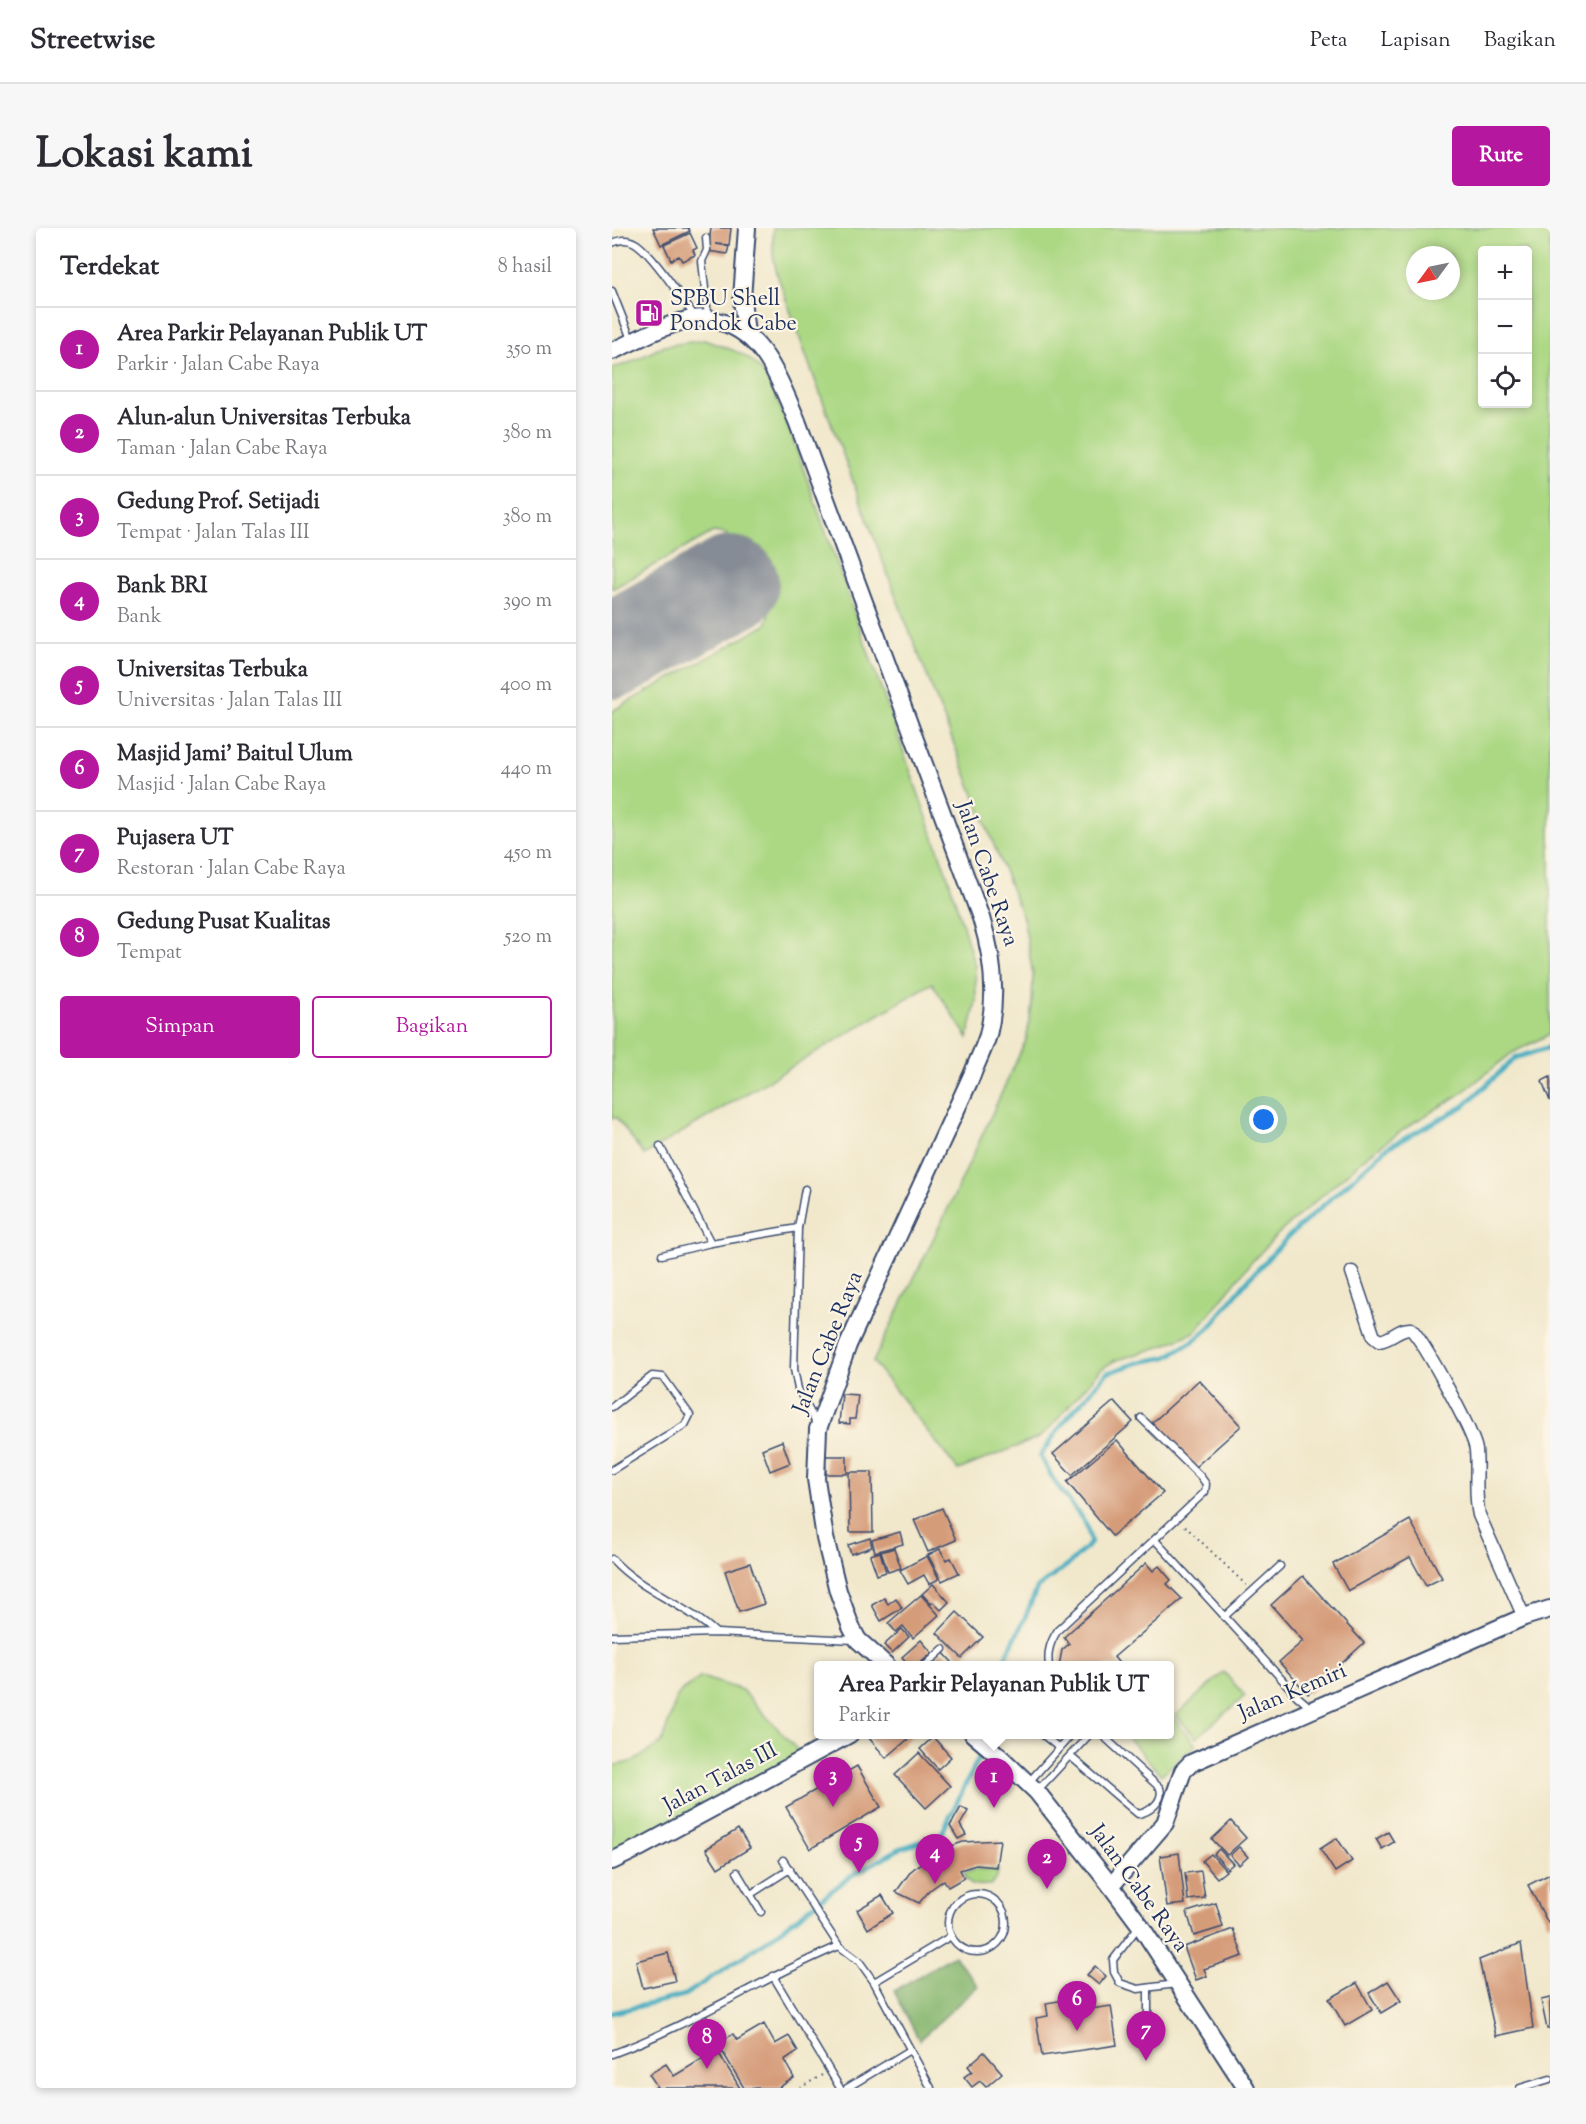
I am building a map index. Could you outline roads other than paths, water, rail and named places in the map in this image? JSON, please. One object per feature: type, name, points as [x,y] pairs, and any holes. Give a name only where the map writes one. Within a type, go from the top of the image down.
[{"type":"main road","points":[[746,334],[742,300],[747,228]]},
{"type":"main road","points":[[730,324],[742,300]]},
{"type":"main road","points":[[612,351],[682,321],[702,318]]},
{"type":"main road","name":"Jalan Cabe Raya","points":[[702,318],[730,324],[746,334],[758,346],[775,371],[797,421],[981,918],[990,944],[993,966],[994,999],[987,1035],[972,1074],[848,1345],[819,1429],[816,1479],[825,1538],[838,1591],[858,1640],[882,1661]]},
{"type":"main road","name":"Jalan Kemiri","points":[[1111,1886],[1165,1823],[1184,1771],[1191,1762],[1524,1617],[1550,1609]]},
{"type":"main road","name":"Jalan Talas III","points":[[612,1861],[841,1739]]},
{"type":"main road","name":"Jalan Cabe Raya","points":[[978,1739],[1032,1787],[1111,1886],[1140,1925],[1246,2088]]},
{"type":"street","points":[[1352,1272],[1374,1337],[1383,1341],[1405,1329],[1411,1329],[1468,1427],[1476,1450],[1476,1502],[1479,1515],[1524,1617]]},
{"type":"lane","points":[[702,318],[702,261],[707,250],[706,238]]},
{"type":"lane","points":[[612,243],[622,239],[635,243],[702,318]]},
{"type":"lane","points":[[612,291],[632,343]]},
{"type":"lane","points":[[660,1146],[711,1243]]},
{"type":"lane","points":[[806,1189],[798,1228],[794,1369],[798,1389],[819,1429]]},
{"type":"lane","points":[[662,1255],[711,1243],[798,1228]]},
{"type":"lane","points":[[612,1407],[652,1376],[658,1375],[663,1377],[690,1415],[685,1425],[612,1470]]},
{"type":"lane","points":[[1049,1661],[1051,1641],[1058,1630],[1205,1492],[1206,1484],[1141,1418]]},
{"type":"lane","points":[[1155,1540],[1224,1617],[1313,1710]]},
{"type":"lane","points":[[612,1559],[640,1583],[702,1620],[717,1633]]},
{"type":"lane","points":[[1224,1617],[1280,1566]]},
{"type":"lane","points":[[612,1636],[717,1633],[858,1640]]},
{"type":"lane","points":[[929,1661],[943,1648]]},
{"type":"lane","points":[[1048,1739],[1059,1748]]},
{"type":"lane","points":[[1032,1787],[1067,1739]]},
{"type":"lane","points":[[1032,1787],[1070,1756],[1085,1739]]},
{"type":"lane","points":[[1070,1756],[1138,1814],[1149,1811],[1160,1799],[1162,1794],[1160,1788],[1106,1739]]},
{"type":"lane","points":[[783,1860],[797,1878],[839,1946],[859,1961],[874,1982],[931,2088]]},
{"type":"lane","points":[[751,1894],[790,1869]]},
{"type":"lane","points":[[737,1872],[761,1912]]},
{"type":"lane","points":[[983,1894],[992,1897],[1003,1908],[1006,1921],[1004,1936],[989,1950],[978,1953],[966,1950],[951,1936],[948,1917],[957,1901],[965,1896],[983,1894]]},
{"type":"lane","points":[[1140,1925],[1113,1960],[1114,1972],[1120,1983],[1138,1989],[1179,1984]]},
{"type":"lane","points":[[874,1982],[951,1936]]},
{"type":"lane","points":[[612,2054],[706,2012],[773,1976],[839,1946]]},
{"type":"lane","points":[[773,1976],[840,2088]]},
{"type":"lane","points":[[1148,1988],[1148,2045]]},
{"type":"lane","points":[[847,2088],[910,2050]]},
{"type":"lane","points":[[1520,2088],[1550,2079]]},
{"type":"lane","points":[[860,2080],[865,2088]]},
{"type":"waterway","points":[[1004,1661],[1037,1588],[1069,1564],[1091,1543],[1086,1524],[1055,1482],[1040,1456],[1063,1423],[1107,1373],[1137,1363],[1167,1357],[1195,1340],[1210,1327],[1245,1283],[1288,1237],[1387,1148],[1464,1106],[1515,1058],[1550,1047]]},
{"type":"waterway","points":[[612,2013],[685,1995],[769,1939],[851,1876],[899,1849],[941,1835],[980,1755],[979,1746]]},
{"type":"place","name":"SPBU Shell Pondok Cabe","points":[[649,313]]},
{"type":"place","name":"Gedung Prof. Setijadi","points":[[833,1807]]},
{"type":"place","name":"Area Parkir Pelayanan Publik UT","points":[[994,1808]]},
{"type":"place","name":"Universitas Terbuka","points":[[859,1873]]},
{"type":"place","name":"Bank BRI","points":[[935,1884]]},
{"type":"place","name":"Alun-alun Universitas Terbuka","points":[[1047,1889]]},
{"type":"place","name":"Masjid Jami' Baitul Ulum","points":[[1077,2031]]},
{"type":"place","name":"Pujasera UT","points":[[1146,2061]]},
{"type":"place","name":"Gedung Pusat Kualitas","points":[[707,2069]]}]
